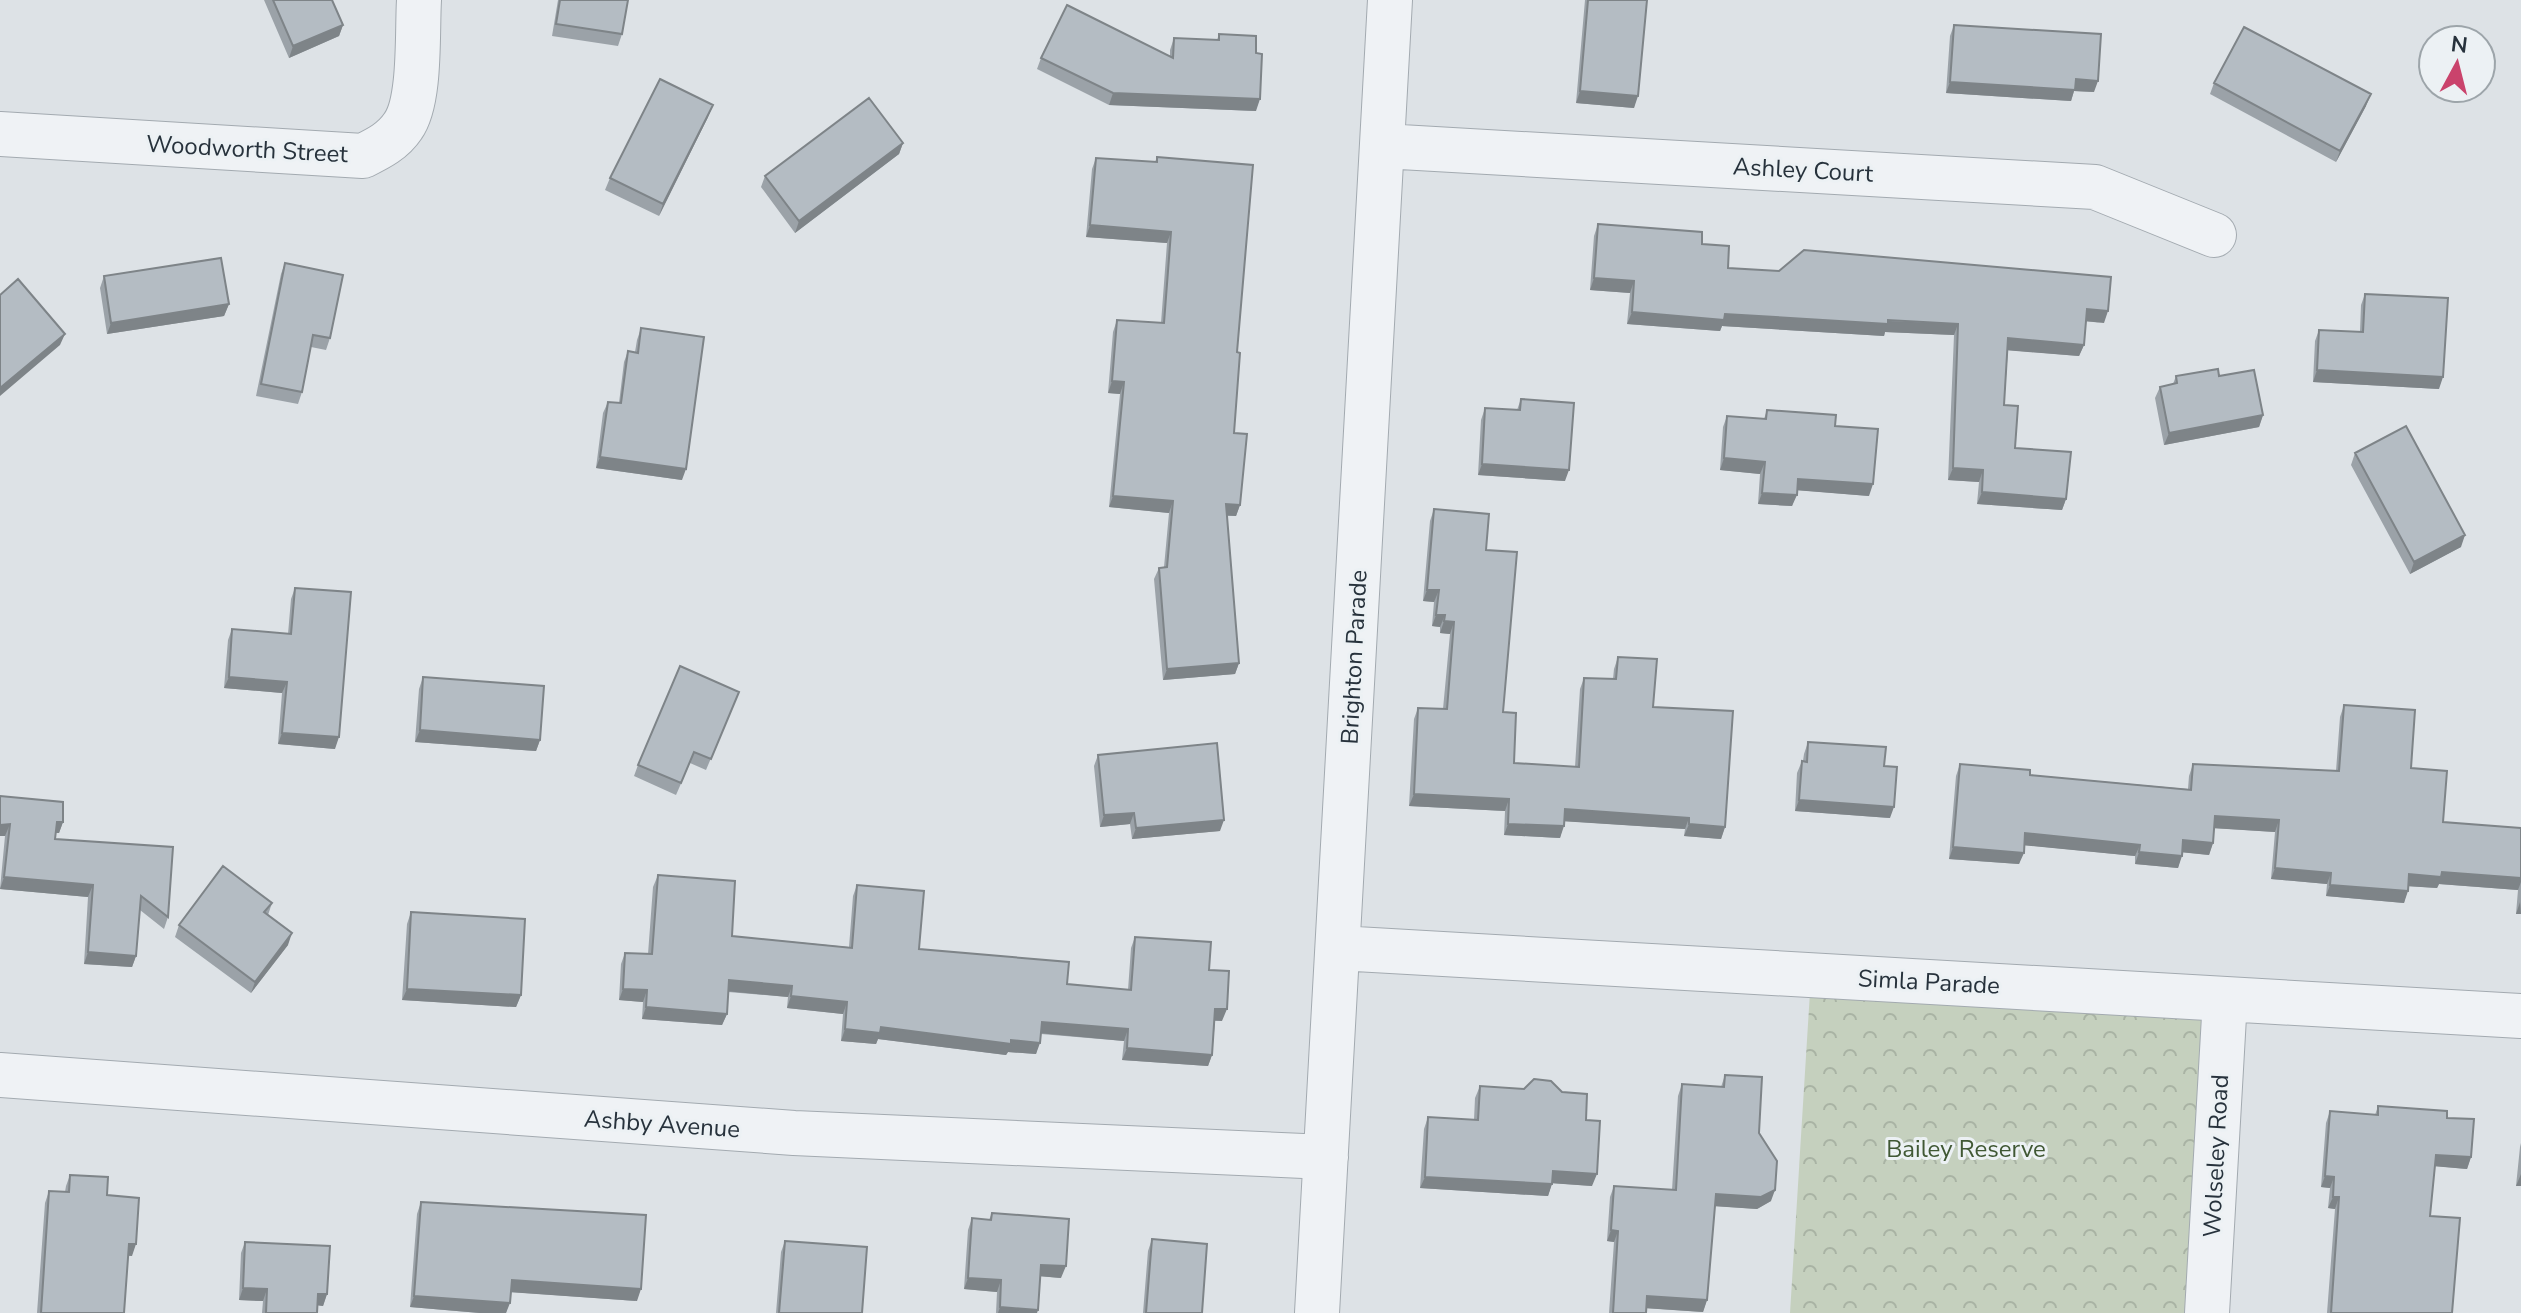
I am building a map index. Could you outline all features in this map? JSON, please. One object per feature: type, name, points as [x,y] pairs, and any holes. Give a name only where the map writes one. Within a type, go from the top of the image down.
[{"type":"street","name":"Woodworth Street","points":[[0,134],[363,156],[388,144],[405,124],[412,103],[419,0]]},
{"type":"street","name":"Brighton Parade","points":[[1317,1313],[1390,0]]},
{"type":"street","name":"Ashley Court","points":[[1383,146],[2095,187],[2214,235]]},
{"type":"street","name":"Simla Parade","points":[[1338,948],[2521,1016]]},
{"type":"street","name":"Wolseley Road","points":[[2207,1313],[2225,999]]},
{"type":"street","name":"Ashby Avenue","points":[[0,1075],[794,1133],[1326,1157]]},
{"type":"green space","name":"Bailey Reserve","points":[[1811,976],[2225,999],[2207,1313],[1790,1313]]},
{"type":"building","points":[[273,0],[332,0],[343,25],[293,46]]},
{"type":"building","points":[[560,0],[628,0],[622,34],[556,24]]},
{"type":"building","points":[[1588,0],[1647,0],[1638,96],[1580,91]]},
{"type":"building","points":[[1067,5],[1173,58],[1174,38],[1219,40],[1219,34],[1256,36],[1256,53],[1262,54],[1260,99],[1113,93],[1041,58]]},
{"type":"building","points":[[1954,25],[2101,34],[2098,81],[2076,79],[2075,90],[1950,82]]},
{"type":"building","points":[[2244,27],[2371,94],[2340,151],[2214,83]]},
{"type":"building","points":[[660,79],[713,105],[663,204],[610,178]]},
{"type":"building","points":[[869,98],[903,143],[799,221],[765,176]]},
{"type":"building","points":[[1157,157],[1253,165],[1237,352],[1240,353],[1234,433],[1247,434],[1240,505],[1226,504],[1239,663],[1167,669],[1159,568],[1167,567],[1173,501],[1113,496],[1124,382],[1112,381],[1117,320],[1164,323],[1171,232],[1090,225],[1096,158],[1157,162]]},
{"type":"building","points":[[1598,224],[1702,232],[1702,244],[1729,246],[1728,268],[1779,271],[1804,250],[2111,277],[2108,311],[2087,309],[2084,345],[2008,338],[2004,405],[2018,406],[2015,448],[2071,452],[2066,499],[1982,492],[1983,470],[1953,468],[1958,324],[1888,320],[1888,324],[1725,314],[1724,320],[1632,312],[1634,281],[1594,278]]},
{"type":"building","points":[[221,258],[229,304],[111,323],[104,276]]},
{"type":"building","points":[[285,263],[343,275],[330,338],[313,335],[302,392],[261,384]]},
{"type":"building","points":[[18,279],[65,334],[0,388],[0,295]]},
{"type":"building","points":[[2365,294],[2448,298],[2443,377],[2317,370],[2319,330],[2363,332]]},
{"type":"building","points":[[641,328],[704,337],[686,469],[600,457],[608,402],[621,403],[628,351],[638,353]]},
{"type":"building","points":[[2218,369],[2219,376],[2254,370],[2263,415],[2169,433],[2160,387],[2177,383],[2176,376]]},
{"type":"building","points":[[1521,399],[1574,403],[1569,470],[1482,464],[1485,408],[1520,410]]},
{"type":"building","points":[[1767,410],[1836,415],[1835,426],[1878,429],[1873,484],[1798,479],[1797,495],[1762,493],[1765,462],[1724,458],[1727,416],[1766,419]]},
{"type":"building","points":[[2406,426],[2465,535],[2414,562],[2355,453]]},
{"type":"building","points":[[1434,509],[1489,514],[1486,550],[1517,552],[1503,712],[1516,713],[1514,763],[1579,767],[1584,678],[1616,679],[1618,657],[1657,659],[1653,707],[1733,711],[1725,827],[1689,824],[1689,818],[1565,809],[1564,826],[1508,824],[1509,799],[1414,794],[1418,708],[1447,709],[1454,622],[1444,621],[1445,615],[1436,615],[1439,590],[1427,590]]},
{"type":"building","points":[[295,588],[351,592],[339,737],[282,733],[287,682],[229,677],[232,629],[291,634]]},
{"type":"building","points":[[680,666],[739,692],[711,759],[694,752],[681,783],[638,765]]},
{"type":"building","points":[[423,677],[544,686],[540,740],[420,730]]},
{"type":"building","points":[[2344,705],[2415,710],[2411,768],[2447,771],[2443,822],[2521,828],[2521,878],[2442,872],[2441,877],[2409,874],[2408,891],[2330,885],[2331,873],[2275,868],[2279,820],[2215,816],[2213,843],[2183,840],[2182,856],[2139,852],[2140,845],[2025,833],[2024,853],[1953,847],[1960,764],[2030,770],[2030,775],[2191,790],[2193,764],[2339,771]]},
{"type":"building","points":[[1808,742],[1886,747],[1884,766],[1897,767],[1894,807],[1799,800],[1802,761],[1807,762]]},
{"type":"building","points":[[1217,743],[1224,820],[1136,828],[1134,813],[1104,815],[1098,755]]},
{"type":"building","points":[[0,796],[63,802],[63,822],[57,822],[55,839],[173,847],[168,917],[141,896],[136,956],[88,952],[93,885],[4,877],[10,824],[0,825]]},
{"type":"building","points":[[223,866],[272,903],[264,912],[292,933],[255,982],[179,925]]},
{"type":"building","points":[[658,875],[735,881],[732,936],[852,948],[857,885],[924,891],[919,949],[1069,962],[1067,984],[1131,990],[1135,937],[1211,942],[1209,970],[1229,971],[1227,1009],[1215,1009],[1212,1055],[1127,1048],[1128,1029],[1042,1022],[1040,1043],[1011,1040],[1011,1044],[881,1027],[880,1033],[845,1029],[847,1002],[791,996],[792,986],[729,980],[727,1014],[646,1007],[647,990],[623,989],[625,953],[652,954]]},
{"type":"building","points":[[411,912],[525,919],[521,995],[407,989]]},
{"type":"building","points":[[1725,1075],[1762,1077],[1759,1133],[1777,1161],[1775,1190],[1761,1197],[1716,1194],[1707,1300],[1647,1296],[1646,1313],[1613,1313],[1618,1231],[1611,1230],[1614,1186],[1676,1190],[1682,1084],[1724,1087]]},
{"type":"building","points":[[1534,1079],[1551,1081],[1562,1092],[1587,1094],[1586,1120],[1600,1121],[1597,1174],[1553,1171],[1552,1184],[1425,1177],[1428,1117],[1478,1120],[1480,1086],[1524,1089]]},
{"type":"building","points":[[2378,1106],[2447,1111],[2447,1118],[2474,1119],[2471,1157],[2436,1155],[2430,1216],[2460,1218],[2452,1313],[2331,1313],[2339,1197],[2333,1197],[2334,1177],[2325,1176],[2330,1111],[2378,1115]]},
{"type":"building","points":[[70,1175],[108,1177],[107,1195],[139,1198],[136,1244],[129,1244],[124,1313],[41,1313],[49,1191],[69,1192]]},
{"type":"building","points":[[421,1202],[646,1215],[641,1289],[512,1280],[510,1303],[414,1296]]},
{"type":"building","points":[[992,1213],[1069,1219],[1066,1266],[1041,1265],[1038,1310],[1000,1307],[1001,1280],[968,1278],[972,1218],[991,1220]]},
{"type":"building","points":[[1152,1239],[1207,1244],[1202,1313],[1146,1313]]},
{"type":"building","points":[[785,1241],[867,1247],[862,1313],[779,1313]]},
{"type":"building","points":[[245,1242],[330,1246],[327,1294],[318,1294],[317,1313],[266,1313],[267,1289],[243,1288]]}]
